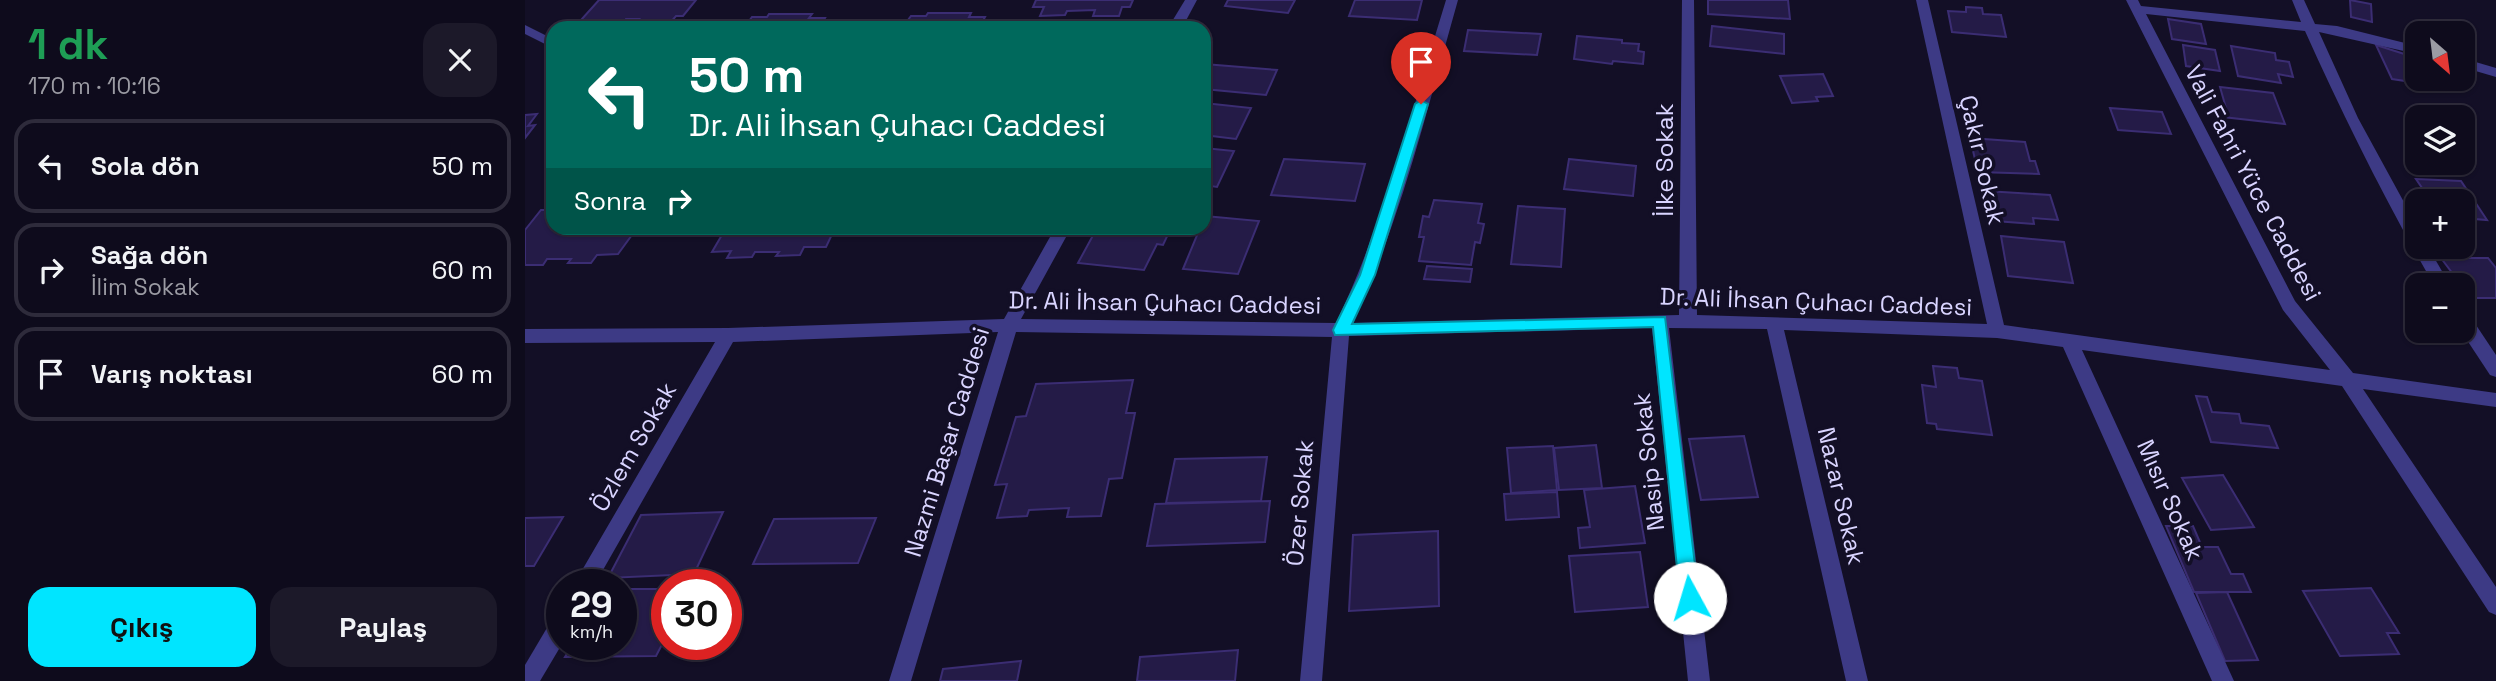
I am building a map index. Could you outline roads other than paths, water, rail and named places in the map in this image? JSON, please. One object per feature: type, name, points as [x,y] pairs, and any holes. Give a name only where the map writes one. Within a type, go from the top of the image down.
[{"type":"street","points":[[1179,21],[1191,0]]},
{"type":"street","points":[[1341,330],[1367,275],[1390,208],[1452,0]]},
{"type":"street","name":"İlke Sokak","points":[[1688,0],[1688,321]]},
{"type":"street","name":"Çakır Sokak","points":[[1922,0],[1997,331]]},
{"type":"street","points":[[2298,0],[2351,118],[2405,219]]},
{"type":"street","points":[[2134,4],[2311,26],[2405,47]]},
{"type":"street","name":"Vali Fahri Yüce Caddesi","points":[[2134,4],[2289,305],[2347,379],[2496,606]]},
{"type":"street","points":[[525,29],[546,40]]},
{"type":"street","points":[[2475,66],[2496,73]]},
{"type":"street","name":"Nazmi Başar Caddesi","points":[[900,681],[1009,325],[1059,235]]},
{"type":"street","name":"Dr. Ali İhsan Çuhacı Caddesi","points":[[525,336],[729,335],[1009,325],[1341,330],[1660,321],[1774,323],[1997,331],[2496,400]]},
{"type":"street","name":"Nasip Sokak","points":[[1660,321],[1699,681]]},
{"type":"street","name":"Nazar Sokak","points":[[1774,323],[1857,681]]},
{"type":"street","name":"Özer Sokak","points":[[1311,681],[1341,330]]},
{"type":"street","name":"Özlem Sokak","points":[[593,569],[729,335]]},
{"type":"street","points":[[2475,338],[2496,370]]},
{"type":"street","name":"Mısır Sokak","points":[[2069,340],[2223,681]]},
{"type":"street","points":[[528,681],[546,650]]}]
